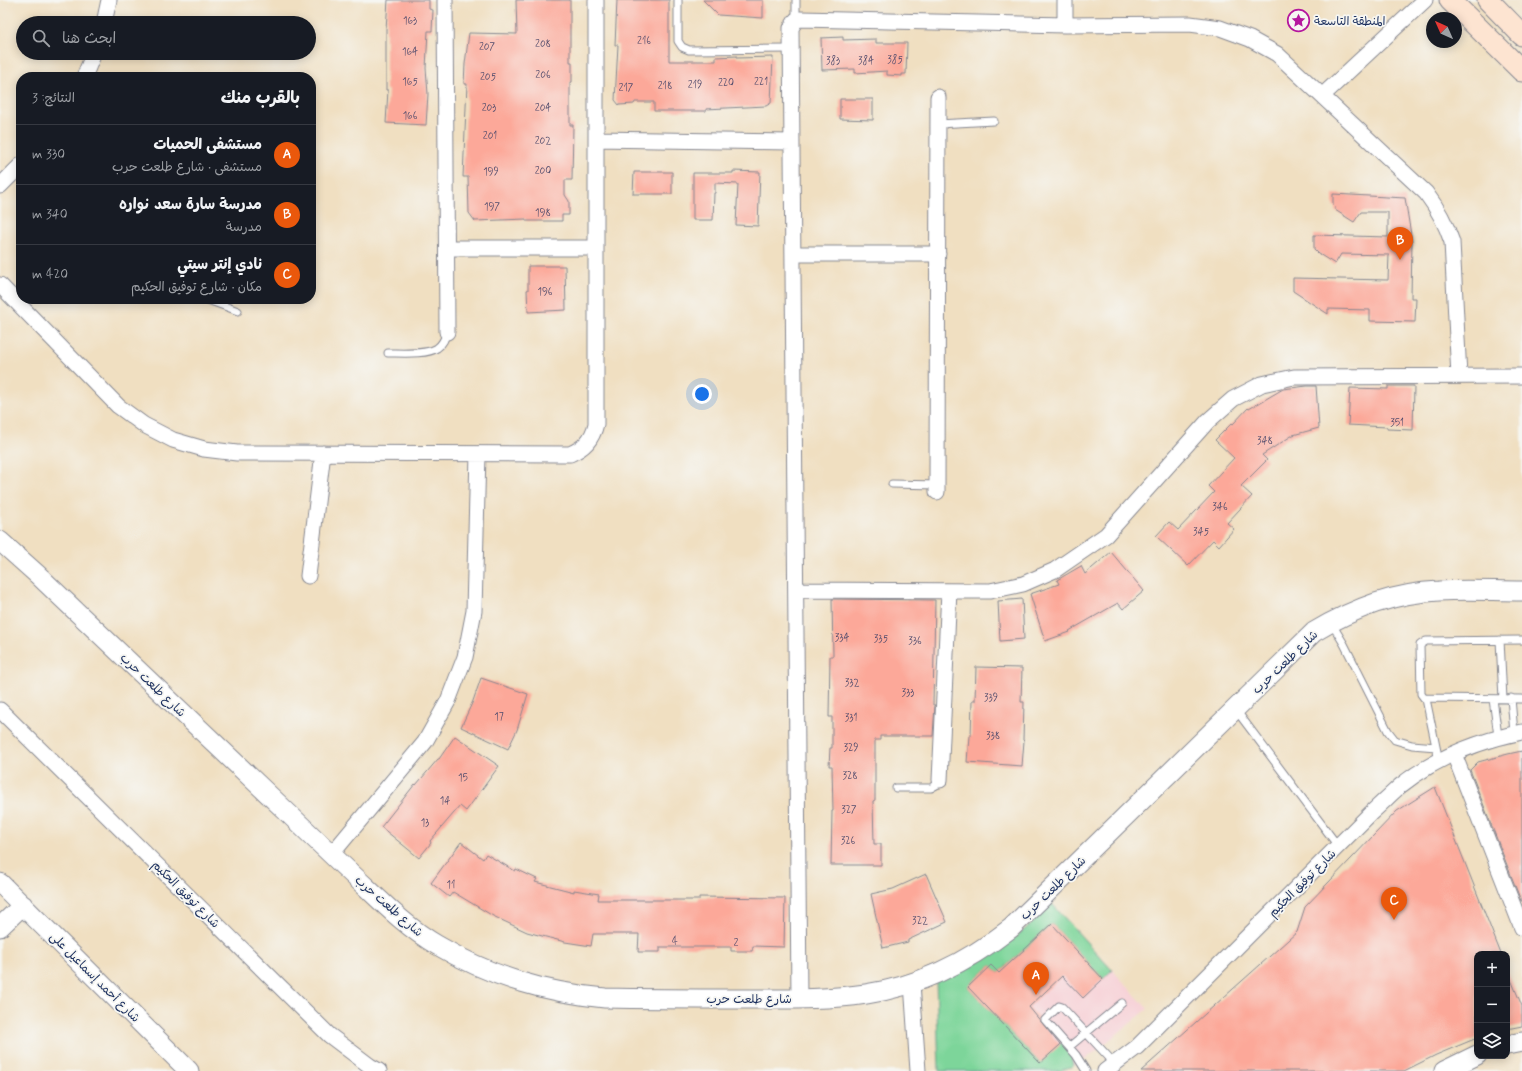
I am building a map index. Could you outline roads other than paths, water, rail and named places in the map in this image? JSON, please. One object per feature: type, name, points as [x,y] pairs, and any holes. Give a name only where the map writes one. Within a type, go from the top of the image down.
[{"type":"main road","points":[[1450,0],[1522,71]]},
{"type":"main road","points":[[1488,0],[1522,35]]},
{"type":"street","points":[[106,16],[109,0]]},
{"type":"street","points":[[444,0],[447,332]]},
{"type":"street","points":[[19,304],[118,406],[144,426],[173,440],[204,449],[236,453],[478,454],[570,454],[580,450],[594,435],[596,424],[596,0]]},
{"type":"street","points":[[1065,0],[1065,25]]},
{"type":"street","points":[[1322,96],[1425,0]]},
{"type":"street","points":[[799,998],[791,28],[796,20],[808,19],[1065,25],[1190,24],[1220,28],[1250,38],[1277,54],[1426,194],[1438,208],[1452,242],[1459,376]]},
{"type":"street","points":[[86,72],[91,60]]},
{"type":"street","points":[[937,488],[938,97]]},
{"type":"street","points":[[596,139],[792,142]]},
{"type":"street","points":[[0,186],[16,170]]},
{"type":"street","points":[[447,248],[596,248]]},
{"type":"street","points":[[793,254],[938,254]]},
{"type":"street","points":[[0,285],[16,301]]},
{"type":"street","points":[[796,590],[990,591],[1024,584],[1055,570],[1106,535],[1208,421],[1233,400],[1262,384],[1294,377],[1522,376]]},
{"type":"street","points":[[308,576],[323,453]]},
{"type":"street","points":[[332,855],[425,742],[448,701],[465,657],[474,611],[478,454]]},
{"type":"street","name":"شارع طلعت حرب","points":[[0,541],[38,575],[398,917],[424,936],[462,959],[489,972],[546,990],[605,998],[799,998],[845,996],[868,994],[912,983],[947,969],[974,955],[1011,928],[1314,632],[1359,609],[1383,600],[1420,592],[1457,590],[1522,591]]},
{"type":"street","points":[[940,780],[949,591]]},
{"type":"street","name":"شارع توفيق الحكيم","points":[[0,710],[329,1035],[370,1066],[379,1071]]},
{"type":"street","name":"شارع توفيق الحكيم","points":[[1110,1068],[1137,1048],[1338,846],[1401,786],[1438,754],[1454,754],[1498,736],[1518,732]]},
{"type":"street","points":[[1454,754],[1522,928]]},
{"type":"street","name":"شارع أحمد إسماعيل على","points":[[0,883],[189,1071]]},
{"type":"street","points":[[0,927],[23,905]]},
{"type":"street","points":[[912,983],[918,1071]]},
{"type":"street","points":[[1510,1044],[1522,1042]]},
{"type":"street","points":[[1444,1071],[1474,1056]]},
{"type":"lane","points":[[678,0],[678,40],[682,47],[689,50],[792,49]]},
{"type":"lane","points":[[796,0],[796,20]]},
{"type":"lane","points":[[938,124],[994,121]]},
{"type":"lane","points":[[219,304],[238,311]]},
{"type":"lane","points":[[388,353],[428,352],[437,348],[444,341],[447,332]]},
{"type":"lane","points":[[892,484],[937,488]]},
{"type":"lane","points":[[1331,622],[1344,644],[1388,731],[1396,740],[1438,754]]},
{"type":"lane","points":[[1500,640],[1503,699]]},
{"type":"lane","points":[[1438,754],[1426,699],[1421,694],[1420,645],[1423,641],[1522,640]]},
{"type":"lane","points":[[1511,698],[1518,732]]},
{"type":"lane","points":[[1426,699],[1522,698]]},
{"type":"lane","points":[[1493,699],[1498,736]]},
{"type":"lane","points":[[1235,710],[1338,846]]},
{"type":"lane","points":[[896,788],[931,788],[935,787],[940,780]]},
{"type":"lane","points":[[1069,1047],[1122,1003]]},
{"type":"lane","points":[[1086,1071],[1069,1047],[1045,1020],[1059,1006],[1062,1007],[1087,1032],[1110,1068]]},
{"type":"place","name":"المنطقة التاسعة","points":[[1299,21]]},
{"type":"place","name":"مدرسة سارة سعد نواره","points":[[1400,260]]},
{"type":"place","name":"نادي إنتر سيتي","points":[[1394,920]]},
{"type":"place","name":"مستشفى الحميات","points":[[1036,995]]}]
